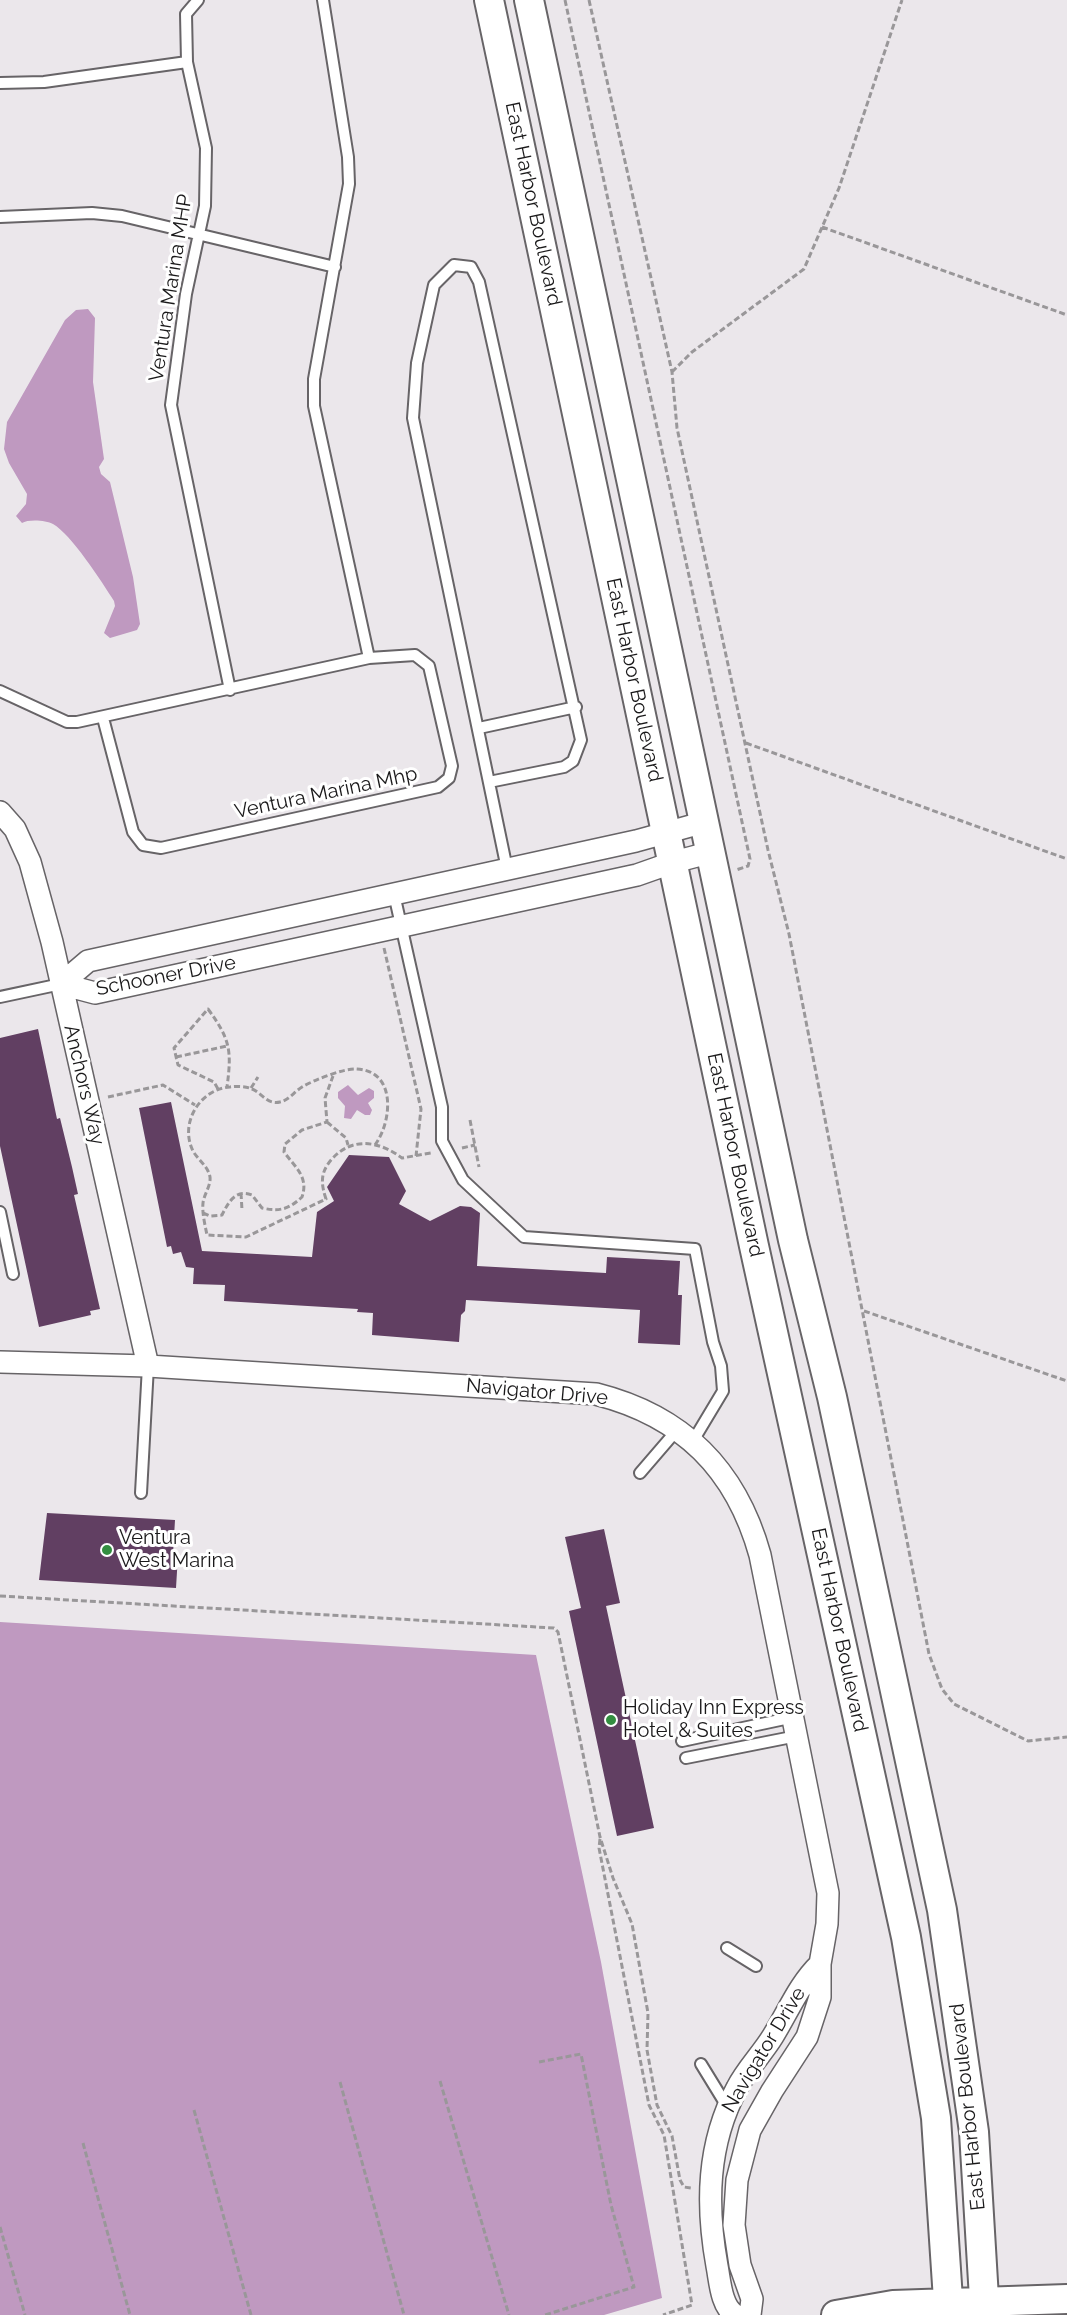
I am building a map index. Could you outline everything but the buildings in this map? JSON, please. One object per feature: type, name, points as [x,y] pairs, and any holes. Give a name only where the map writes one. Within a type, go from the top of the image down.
[{"type":"main road","name":"East Harbor Boulevard","points":[[489,0],[754,1246],[906,1937],[936,2118],[949,2308]]},
{"type":"main road","name":"East Harbor Boulevard","points":[[529,0],[793,1240],[832,1397],[942,1910],[974,2132],[985,2308]]},
{"type":"main road","points":[[836,2315],[890,2306],[985,2308],[1067,2299]]},
{"type":"street","name":"Anchors Way","points":[[0,812],[15,829],[30,862],[61,984],[148,1366]]},
{"type":"street","name":"Schooner Drive","points":[[61,984],[88,961],[636,841],[705,822]]},
{"type":"street","name":"Schooner Drive","points":[[61,984],[95,993],[643,874],[674,862],[712,852]]},
{"type":"street","name":"Navigator Drive","points":[[0,1362],[148,1366],[572,1391],[619,1400],[642,1409],[685,1435],[718,1467],[738,1497],[753,1529],[796,1726],[828,1893],[827,1924],[820,1964],[820,1997],[807,2037],[750,2130],[737,2180],[734,2225],[740,2265],[752,2299],[750,2315]]},
{"type":"street","name":"Navigator Drive","points":[[735,2315],[729,2311],[722,2291],[713,2242],[710,2191],[713,2155],[737,2086],[766,2048],[807,1977],[820,1964]]},
{"type":"lane","points":[[323,0],[348,157],[347,202],[314,379],[314,406],[369,658]]},
{"type":"lane","name":"Ventura Marina MHP","points":[[202,1],[186,14],[187,62],[206,148],[205,206],[186,294],[171,405],[230,690]]},
{"type":"lane","points":[[0,83],[44,82],[187,62]]},
{"type":"lane","name":"Ventura Marina Mhp","points":[[0,217],[92,213],[122,216],[335,267]]},
{"type":"lane","points":[[489,782],[550,771],[573,761],[581,740],[576,707],[479,282],[471,267],[454,265],[434,285],[417,363],[413,418],[507,869]]},
{"type":"lane","name":"Ventura Marina Mhp","points":[[0,691],[67,722],[103,718],[369,658],[415,655],[429,666],[452,766],[449,778],[438,788],[161,848],[143,844],[133,832],[103,718]]},
{"type":"lane","points":[[479,728],[576,707]]},
{"type":"lane","points":[[394,894],[442,1107],[442,1141],[463,1180],[524,1237],[695,1249],[713,1342],[721,1366],[723,1391],[685,1435],[640,1473]]},
{"type":"lane","points":[[0,997],[61,984]]},
{"type":"lane","points":[[0,1212],[4,1247],[13,1274]]},
{"type":"lane","points":[[141,1493],[148,1366]]},
{"type":"lane","points":[[682,1741],[796,1726]]},
{"type":"lane","points":[[686,1758],[796,1726]]},
{"type":"lane","points":[[727,1948],[756,1966]]},
{"type":"lane","points":[[701,2064],[728,2108]]},
{"type":"path","points":[[565,0],[750,859],[748,866],[740,869]]},
{"type":"path","points":[[589,0],[672,372],[677,428],[789,934],[929,1654],[942,1689],[954,1704],[1028,1741],[1067,1737]]},
{"type":"path","points":[[672,372],[692,352],[804,269],[839,188],[902,0]]},
{"type":"path","points":[[822,227],[1067,315]]},
{"type":"path","points":[[746,743],[1067,859]]},
{"type":"path","points":[[381,945],[387,952],[421,1109],[416,1156]]},
{"type":"path","points":[[218,1089],[214,1082],[178,1065],[174,1048],[208,1009],[225,1032],[231,1059],[227,1087]]},
{"type":"path","points":[[176,1057],[227,1046]]},
{"type":"path","points":[[375,1144],[381,1136],[389,1102],[381,1082],[374,1075],[361,1069],[349,1069],[333,1076],[316,1079],[282,1102],[270,1102],[251,1088],[227,1087],[206,1095],[195,1106],[189,1129],[191,1147],[210,1177],[203,1201],[207,1234],[246,1237],[326,1199],[321,1185],[324,1171],[338,1152],[348,1145],[375,1144],[392,1150],[402,1158],[475,1145]]},
{"type":"path","points":[[333,1076],[325,1098],[327,1122],[346,1138],[348,1145]]},
{"type":"path","points":[[251,1088],[258,1077]]},
{"type":"path","points":[[108,1097],[163,1085],[195,1106]]},
{"type":"path","points":[[470,1120],[479,1167]]},
{"type":"path","points":[[203,1213],[210,1216],[222,1215],[234,1196],[241,1193],[252,1195],[262,1208],[284,1210],[292,1206],[302,1197],[304,1181],[299,1170],[284,1152],[285,1144],[302,1130],[327,1122]]},
{"type":"path","points":[[241,1193],[242,1209]]},
{"type":"path","points":[[864,1311],[1067,1381]]},
{"type":"path","points":[[0,1596],[547,1625],[554,1628],[558,1632],[600,1837],[613,1878],[632,1924],[648,2013],[647,2050],[657,2105],[672,2136],[680,2180],[684,2187],[710,2191]]},
{"type":"path","points":[[600,1837],[599,1848],[649,2105],[664,2135],[692,2305],[663,2315]]},
{"type":"path","points":[[539,2062],[581,2054],[611,2205],[634,2287],[546,2315]]},
{"type":"path","points":[[440,2081],[509,2315]]},
{"type":"path","points":[[340,2082],[404,2315]]},
{"type":"path","points":[[195,2110],[251,2315]]},
{"type":"path","points":[[83,2143],[130,2315]]},
{"type":"path","points":[[0,2227],[25,2315]]},
{"type":"shaded area","points":[[88,309],[95,318],[93,382],[104,459],[99,467],[101,474],[110,482],[133,577],[140,624],[137,630],[110,638],[104,633],[115,606],[114,601],[77,548],[53,524],[37,520],[22,523],[16,516],[26,504],[27,494],[9,463],[4,449],[7,422],[65,320],[76,310]]},
{"type":"shaded area","points":[[348,1085],[358,1095],[369,1088],[374,1091],[374,1098],[368,1103],[372,1110],[370,1115],[357,1110],[351,1119],[344,1118],[345,1106],[338,1098],[338,1092]]},
{"type":"shaded area","points":[[0,1622],[536,1655],[601,1962],[662,2298],[604,2315],[0,2315]]},
{"type":"place","name":"Ventura West Marina","points":[[107,1550]]},
{"type":"place","name":"Holiday Inn Express Hotel & Suites","points":[[611,1720]]}]
